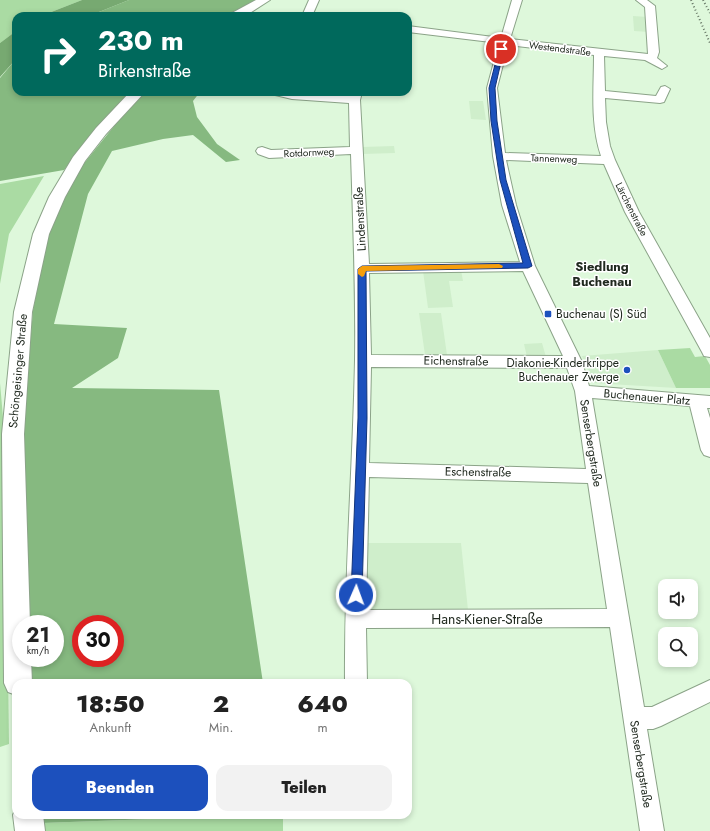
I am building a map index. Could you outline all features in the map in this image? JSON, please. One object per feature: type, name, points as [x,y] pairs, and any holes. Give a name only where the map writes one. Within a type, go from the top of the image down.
[{"type":"main road","points":[[243,12],[264,0]]},
{"type":"main road","name":"Schöngeisinger Straße","points":[[18,679],[13,434],[23,312],[41,234],[57,197],[78,160],[101,131],[134,96]]},
{"type":"main road","points":[[28,819],[30,831]]},
{"type":"street","points":[[309,12],[314,0]]},
{"type":"street","name":"Senserbergstraße","points":[[518,0],[504,41],[492,88],[499,156],[509,205],[528,266],[574,362],[584,392],[652,831]]},
{"type":"street","points":[[641,0],[650,6],[654,52],[653,56],[648,57]]},
{"type":"street","name":"Westendstraße","points":[[412,30],[600,53],[648,57],[662,66]]},
{"type":"street","name":"Lärchenstraße","points":[[600,53],[599,94],[601,132],[609,160],[632,212],[710,352]]},
{"type":"street","points":[[599,94],[660,106],[665,89]]},
{"type":"street","points":[[292,96],[355,96]]},
{"type":"street","name":"Lindenstraße","points":[[355,96],[362,269],[362,418],[355,619],[356,679]]},
{"type":"street","name":"Rotdornweg","points":[[262,152],[269,154],[357,150]]},
{"type":"street","name":"Tannenweg","points":[[499,156],[609,160]]},
{"type":"street","points":[[362,269],[528,266]]},
{"type":"street","name":"Eichenstraße","points":[[362,361],[574,362]]},
{"type":"street","name":"Buchenauer Platz","points":[[584,392],[703,401]]},
{"type":"street","points":[[703,401],[710,450]]},
{"type":"street","name":"Eschenstraße","points":[[360,470],[596,476]]},
{"type":"street","name":"Hans-Kiener-Straße","points":[[355,619],[619,618]]},
{"type":"street","points":[[634,718],[653,718],[710,691]]},
{"type":"shaded area","points":[[0,0],[82,0],[51,12],[12,12],[12,34],[0,43]]},
{"type":"shaded area","points":[[82,0],[129,0],[99,12],[51,12]]},
{"type":"shaded area","points":[[129,0],[257,0],[236,12],[99,12]]},
{"type":"shaded area","points":[[633,16],[648,17],[649,32],[634,31]]},
{"type":"shaded area","points":[[12,34],[12,64],[0,77],[0,43]]},
{"type":"shaded area","points":[[12,64],[12,96],[127,96],[100,124],[64,170],[0,181],[0,78]]},
{"type":"shaded area","points":[[140,96],[197,96],[193,101],[197,117],[217,144],[240,160],[226,162],[193,135],[163,139],[112,151],[88,194],[54,324],[127,328],[118,358],[72,388],[219,390],[262,679],[27,679],[27,667],[64,667],[64,615],[26,615],[22,441],[33,310],[49,232],[77,172]]},
{"type":"shaded area","points":[[469,101],[483,101],[486,120],[471,119]]},
{"type":"shaded area","points":[[394,146],[395,153],[363,154],[362,147]]},
{"type":"shaded area","points":[[44,176],[9,234],[0,284],[0,184]]},
{"type":"shaded area","points":[[461,270],[463,281],[449,281],[453,307],[428,308],[423,271]]},
{"type":"shaded area","points":[[419,313],[441,313],[447,355],[425,355]]},
{"type":"shaded area","points":[[542,343],[546,357],[527,357],[524,344]]},
{"type":"shaded area","points":[[690,348],[695,357],[705,356],[710,365],[710,388],[676,388],[658,350]]},
{"type":"shaded area","name":"Diakonie-Kinderkrippe Buchenauer Zwerge","points":[[658,350],[676,388],[593,383],[582,356]]},
{"type":"shaded area","points":[[0,383],[5,440],[9,744],[0,747]]},
{"type":"shaded area","points":[[365,543],[461,543],[468,610],[365,610]]},
{"type":"shaded area","points":[[42,819],[152,819],[42,823]]},
{"type":"shaded area","points":[[152,819],[283,819],[283,831],[43,831],[42,823]]},
{"type":"railway","points":[[691,0],[710,43]]},
{"type":"railway","points":[[703,0],[710,13]]},
{"type":"slow traffic","points":[[362,274],[362,269],[499,266]]},
{"type":"place","name":"Buchenau (S) Süd","points":[[548,314]]},
{"type":"place","name":"Diakonie-Kinderkrippe Buchenauer Zwerge","points":[[627,370]]},
{"type":"district","name":"Siedlung Buchenau","points":[[602,274]]},
{"type":"route","points":[[356,595],[362,418],[362,269],[528,266],[513,219],[503,180],[494,121],[492,88],[501,49]]}]
